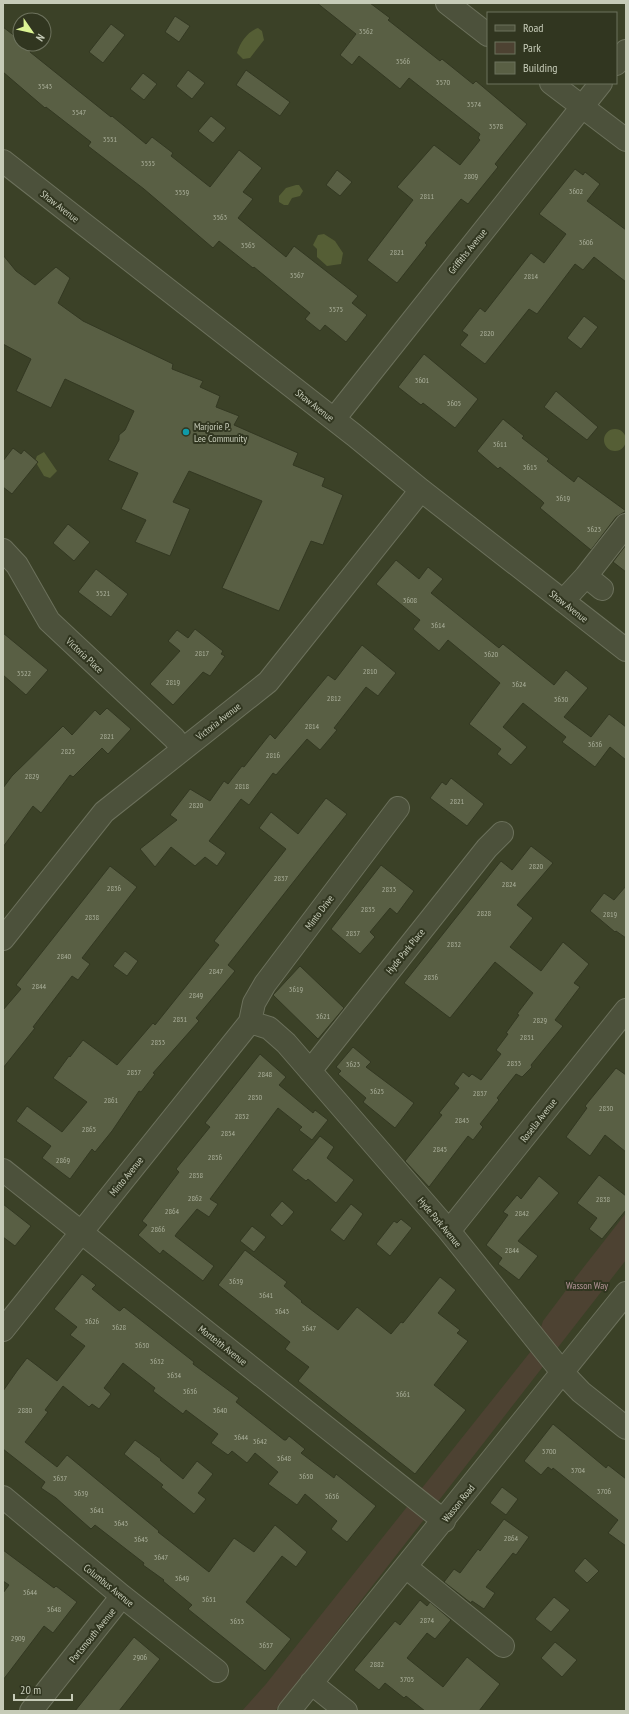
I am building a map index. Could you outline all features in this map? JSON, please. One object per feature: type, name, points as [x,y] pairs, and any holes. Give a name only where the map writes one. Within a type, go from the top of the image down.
[{"type":"street","points":[[447,3],[487,34]]},
{"type":"street","points":[[617,63],[626,51]]},
{"type":"street","points":[[552,84],[626,140]]},
{"type":"street","name":"Griffiths Avenue","points":[[334,419],[600,84]]},
{"type":"street","name":"Shaw Avenue","points":[[3,162],[334,419],[421,490],[626,650]]},
{"type":"street","name":"Victoria Avenue","points":[[3,939],[104,812],[182,748],[268,682],[421,490]]},
{"type":"street","points":[[563,601],[594,583],[626,525]]},
{"type":"street","name":"Victoria Place","points":[[3,550],[17,565],[49,621],[174,738],[182,748]]},
{"type":"street","name":"Minto Drive","points":[[250,1022],[254,1003],[265,984],[398,808]]},
{"type":"street","name":"Hyde Park Place","points":[[310,1071],[487,848],[502,833]]},
{"type":"street","name":"Rosella Avenue","points":[[449,1231],[626,1010]]},
{"type":"street","name":"Hyde Park Avenue","points":[[250,1022],[269,1028],[286,1043],[449,1231],[562,1372],[580,1392],[626,1428]]},
{"type":"street","name":"Minto Avenue","points":[[3,1330],[250,1022]]},
{"type":"street","name":"Monteith Avenue","points":[[3,1170],[444,1521]]},
{"type":"street","name":"Wasson Road","points":[[289,1711],[444,1521],[626,1293]]},
{"type":"street","name":"Columbus Avenue","points":[[3,1498],[122,1596],[217,1671]]},
{"type":"street","points":[[406,1567],[503,1646]]},
{"type":"street","name":"Portsmouth Avenue","points":[[31,1711],[122,1596]]},
{"type":"street","points":[[311,1683],[346,1711]]},
{"type":"green space","name":"Wasson Way","points":[[626,1213],[626,1260],[275,1711],[242,1711],[266,1684],[535,1346],[543,1321]]},
{"type":"shaded area","points":[[258,28],[262,31],[264,40],[250,58],[243,59],[237,53],[240,45],[250,32]]},
{"type":"shaded area","points":[[299,185],[303,191],[300,196],[292,198],[288,205],[284,205],[279,202],[279,196],[286,188]]},
{"type":"shaded area","points":[[324,234],[335,241],[343,253],[341,264],[327,266],[317,257],[317,249],[313,245],[318,235]]},
{"type":"shaded area","points":[[615,429],[619,430],[625,436],[625,444],[619,450],[615,451],[611,450],[605,444],[604,440],[605,436],[611,430]]},
{"type":"shaded area","points":[[44,452],[57,471],[50,478],[44,476],[35,461],[37,456]]},
{"type":"building","points":[[317,3],[370,3],[390,18],[388,20],[440,61],[442,59],[473,84],[476,81],[527,124],[495,164],[498,167],[468,204],[461,199],[425,243],[427,245],[397,283],[367,260],[413,200],[397,187],[434,145],[460,165],[480,140],[478,138],[480,134],[409,78],[400,89],[359,56],[352,65],[340,55],[356,34]]},
{"type":"building","points":[[175,16],[190,26],[179,42],[165,32]]},
{"type":"building","points":[[111,24],[125,35],[103,63],[89,52]]},
{"type":"building","points":[[3,27],[12,34],[12,52],[30,52],[146,144],[152,137],[173,153],[171,156],[210,187],[239,150],[262,168],[243,192],[253,199],[238,218],[286,257],[294,246],[358,296],[352,303],[367,315],[346,342],[325,325],[320,331],[305,319],[310,313],[254,267],[253,268],[219,241],[213,248],[144,189],[88,146],[91,142],[46,107],[45,108],[3,72]]},
{"type":"building","points":[[188,70],[205,83],[192,99],[176,86]]},
{"type":"building","points":[[246,70],[290,102],[280,116],[236,85]]},
{"type":"building","points":[[143,73],[157,84],[144,100],[130,89]]},
{"type":"building","points":[[211,116],[226,128],[213,143],[198,131]]},
{"type":"building","points":[[575,169],[583,175],[585,172],[600,184],[587,201],[626,230],[626,282],[594,257],[583,270],[575,264],[537,314],[529,309],[485,364],[460,345],[468,335],[462,331],[480,308],[485,312],[531,253],[544,263],[566,234],[539,214]]},
{"type":"building","points":[[337,170],[352,182],[340,196],[326,185]]},
{"type":"building","name":"Marjorie P. Lee Community","points":[[3,255],[16,271],[35,285],[56,267],[70,278],[58,303],[83,321],[173,364],[172,369],[203,381],[200,387],[220,396],[216,407],[239,416],[234,425],[298,453],[293,465],[325,478],[322,486],[343,495],[323,545],[311,541],[279,611],[222,588],[262,501],[189,471],[173,502],[190,509],[170,556],[135,542],[146,520],[121,509],[138,473],[108,460],[119,440],[119,435],[125,430],[134,411],[65,379],[51,408],[16,391],[31,359],[3,344]]},
{"type":"building","points":[[584,316],[598,327],[581,349],[567,338]]},
{"type":"building","points":[[424,354],[478,399],[455,428],[423,403],[421,405],[398,387]]},
{"type":"building","points":[[556,391],[598,427],[587,440],[544,407]]},
{"type":"building","points":[[503,419],[524,436],[522,438],[549,459],[547,461],[574,482],[578,476],[626,511],[616,517],[591,550],[540,508],[544,503],[542,501],[500,467],[498,469],[477,451]]},
{"type":"building","points":[[13,448],[21,454],[24,450],[38,462],[12,494],[3,487],[3,461]]},
{"type":"building","points":[[68,524],[90,542],[74,561],[53,543]]},
{"type":"building","points":[[626,545],[626,572],[613,562]]},
{"type":"building","points":[[396,560],[419,579],[428,567],[443,579],[431,593],[499,648],[503,644],[554,685],[566,670],[588,688],[564,717],[591,737],[609,714],[626,727],[626,760],[610,747],[595,767],[562,742],[566,737],[523,703],[503,727],[527,747],[511,765],[497,754],[501,749],[469,724],[500,683],[448,640],[439,651],[413,629],[420,620],[376,584]]},
{"type":"building","points":[[96,569],[128,594],[111,617],[78,592]]},
{"type":"building","points":[[195,629],[223,651],[221,654],[225,656],[210,676],[203,672],[173,705],[150,684],[180,651],[168,641],[177,630],[188,638]]},
{"type":"building","points":[[3,633],[48,670],[26,695],[3,675]]},
{"type":"building","points":[[362,645],[396,673],[378,696],[366,687],[334,728],[337,730],[320,750],[307,739],[276,775],[273,773],[249,805],[241,799],[209,841],[226,853],[217,866],[205,857],[195,866],[171,847],[155,867],[140,849],[177,820],[170,815],[190,789],[210,801],[224,781],[228,784],[242,766],[244,767],[270,734],[275,739],[328,675],[335,680]]},
{"type":"building","points":[[107,708],[131,729],[108,754],[102,748],[73,777],[70,775],[41,813],[33,806],[3,847],[3,788],[12,776],[63,726],[72,735],[95,710],[100,715]]},
{"type":"building","points":[[451,778],[484,804],[467,826],[430,798],[442,782],[446,785]]},
{"type":"building","points":[[326,798],[347,814],[228,965],[235,971],[196,1018],[199,1021],[153,1073],[155,1074],[141,1092],[139,1091],[112,1131],[95,1152],[92,1149],[70,1179],[42,1158],[51,1146],[16,1121],[27,1106],[62,1132],[87,1102],[53,1078],[69,1056],[70,1057],[83,1040],[117,1065],[153,1023],[155,1025],[219,945],[214,941],[286,849],[259,828],[271,812],[298,834]]},
{"type":"building","points":[[531,846],[553,863],[517,905],[533,918],[510,947],[541,971],[563,942],[589,964],[574,983],[580,987],[555,1020],[563,1026],[531,1065],[532,1067],[522,1077],[516,1074],[497,1098],[499,1100],[480,1124],[483,1127],[473,1140],[468,1136],[429,1187],[405,1161],[442,1115],[439,1113],[459,1088],[454,1084],[463,1072],[469,1077],[472,1074],[481,1080],[501,1054],[496,1050],[508,1034],[506,1033],[519,1015],[517,1014],[533,993],[495,962],[450,1018],[404,983],[501,861],[512,870]]},
{"type":"building","points":[[381,865],[414,891],[397,914],[390,908],[370,932],[375,937],[360,954],[331,929]]},
{"type":"building","points":[[110,866],[137,887],[82,958],[90,964],[78,980],[72,976],[33,1027],[35,1028],[3,1068],[3,1010],[21,989],[16,985]]},
{"type":"building","points":[[626,886],[626,938],[616,931],[615,932],[590,911],[604,893],[614,900]]},
{"type":"building","points":[[125,951],[138,961],[127,976],[113,966]]},
{"type":"building","points":[[300,966],[344,1008],[318,1039],[273,995]]},
{"type":"building","points":[[353,1047],[371,1062],[366,1067],[414,1103],[395,1128],[363,1102],[366,1098],[338,1074],[341,1071],[336,1067]]},
{"type":"building","points":[[260,1054],[286,1077],[279,1085],[313,1113],[315,1110],[328,1120],[312,1140],[299,1130],[302,1127],[278,1108],[210,1199],[218,1204],[209,1217],[197,1209],[177,1233],[175,1236],[214,1266],[203,1281],[163,1250],[160,1254],[138,1235],[147,1225],[142,1221],[179,1172],[176,1169],[210,1127],[205,1123]]},
{"type":"building","points":[[616,1068],[626,1075],[626,1152],[605,1135],[590,1156],[566,1137],[587,1108],[585,1106]]},
{"type":"building","points":[[320,1136],[334,1147],[327,1158],[354,1180],[336,1203],[308,1179],[306,1181],[292,1170]]},
{"type":"building","points":[[599,1175],[626,1196],[626,1210],[602,1239],[589,1229],[597,1218],[577,1203]]},
{"type":"building","points":[[539,1176],[559,1193],[518,1241],[538,1256],[519,1280],[498,1264],[502,1258],[486,1245],[508,1215],[503,1212],[517,1195],[521,1199]]},
{"type":"building","points":[[282,1201],[294,1212],[282,1226],[270,1215]]},
{"type":"building","points":[[3,1204],[31,1226],[15,1246],[3,1237]]},
{"type":"building","points":[[351,1204],[363,1214],[344,1241],[330,1230]]},
{"type":"building","points":[[401,1219],[412,1228],[390,1256],[376,1244],[394,1221],[397,1223]]},
{"type":"building","points":[[252,1226],[266,1237],[254,1252],[240,1241]]},
{"type":"building","points":[[245,1250],[287,1282],[284,1286],[302,1301],[301,1302],[338,1330],[357,1307],[391,1334],[401,1322],[403,1323],[440,1277],[456,1290],[438,1313],[460,1330],[457,1333],[468,1341],[434,1385],[466,1410],[415,1474],[298,1381],[309,1367],[285,1349],[290,1342],[218,1285]]},
{"type":"building","points":[[82,1274],[96,1285],[92,1289],[118,1310],[120,1311],[124,1307],[194,1362],[193,1364],[239,1398],[236,1402],[284,1440],[286,1440],[289,1436],[305,1449],[301,1453],[334,1478],[336,1474],[376,1506],[347,1542],[331,1529],[337,1521],[305,1494],[297,1505],[268,1484],[278,1472],[255,1453],[247,1463],[232,1451],[228,1455],[211,1443],[218,1434],[186,1410],[183,1414],[153,1391],[155,1388],[123,1363],[104,1388],[111,1394],[99,1409],[92,1404],[89,1407],[63,1386],[45,1410],[48,1412],[25,1442],[57,1467],[67,1455],[159,1531],[158,1532],[209,1572],[234,1538],[254,1552],[275,1525],[307,1552],[296,1567],[282,1556],[246,1602],[291,1639],[265,1671],[188,1609],[192,1605],[163,1581],[164,1580],[143,1565],[144,1563],[95,1525],[91,1529],[56,1498],[41,1488],[45,1482],[3,1449],[3,1391],[27,1358],[57,1381],[85,1346],[70,1335],[77,1327],[54,1309]]},
{"type":"building","points":[[553,1424],[606,1468],[608,1465],[626,1479],[626,1546],[608,1533],[618,1520],[553,1468],[552,1470],[548,1467],[541,1475],[524,1461]]},
{"type":"building","points":[[135,1440],[161,1459],[160,1460],[183,1479],[197,1461],[213,1474],[198,1493],[206,1499],[194,1514],[161,1487],[163,1485],[124,1454]]},
{"type":"building","points":[[502,1487],[518,1499],[506,1515],[490,1503]]},
{"type":"building","points":[[504,1519],[529,1537],[516,1555],[513,1553],[486,1587],[495,1593],[484,1609],[472,1601],[471,1603],[444,1582],[454,1569],[460,1573],[478,1549],[480,1551]]},
{"type":"building","points":[[3,1550],[54,1588],[56,1586],[77,1602],[53,1633],[44,1626],[3,1680],[3,1593],[9,1585],[3,1581]]},
{"type":"building","points":[[585,1558],[599,1571],[587,1583],[574,1571]]},
{"type":"building","points":[[554,1597],[570,1610],[551,1632],[535,1619]]},
{"type":"building","points":[[420,1600],[427,1606],[430,1602],[451,1620],[435,1639],[427,1633],[407,1658],[443,1687],[467,1657],[500,1684],[479,1711],[425,1711],[406,1696],[404,1698],[385,1683],[379,1690],[354,1670],[395,1621],[400,1625]]},
{"type":"building","points":[[134,1637],[160,1659],[119,1711],[75,1711]]},
{"type":"building","points":[[555,1642],[577,1660],[562,1677],[541,1658]]},
{"type":"place","name":"Marjorie P. Lee Community","points":[[186,432]]}]
